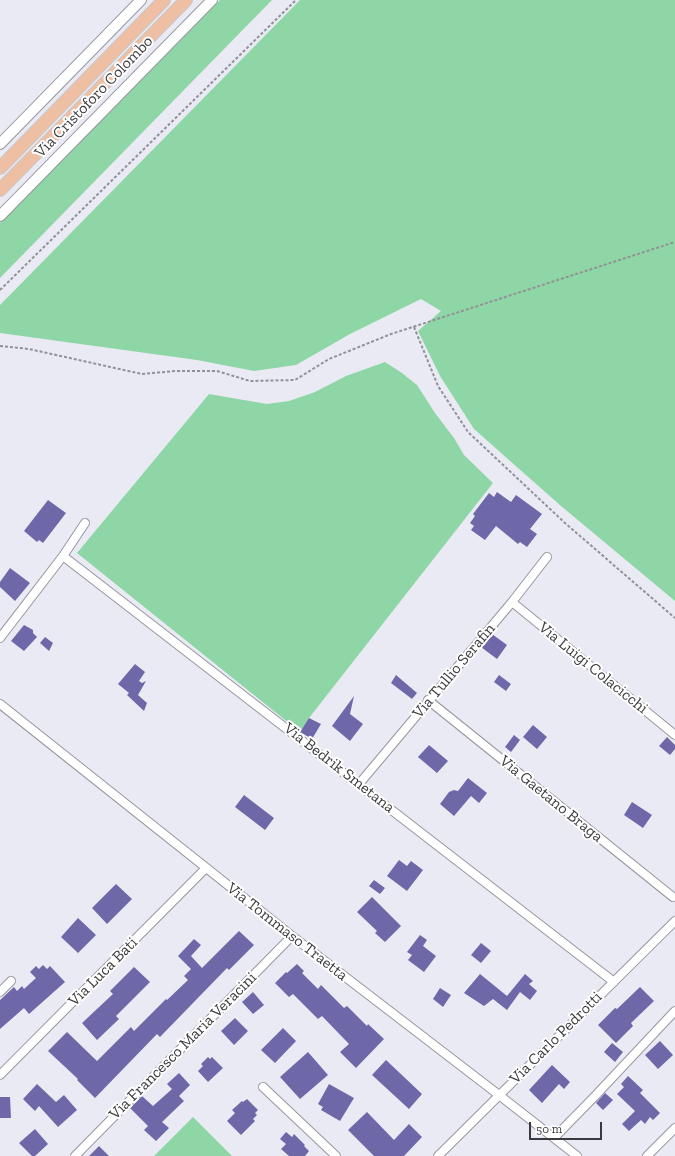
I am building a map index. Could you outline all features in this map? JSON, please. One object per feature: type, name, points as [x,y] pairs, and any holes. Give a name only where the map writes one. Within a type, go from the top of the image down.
[{"type":"main road","name":"Via Cristoforo Colombo","points":[[0,168],[164,0]]},
{"type":"main road","name":"Via Cristoforo Colombo","points":[[0,190],[186,0]]},
{"type":"street","points":[[0,144],[141,0]]},
{"type":"street","name":"Via Cristoforo Colombo","points":[[0,216],[212,0]]},
{"type":"street","points":[[0,638],[63,556],[85,523]]},
{"type":"street","name":"Via Bedrik Smetana","points":[[63,556],[614,982]]},
{"type":"street","name":"Via Tullio Serafin","points":[[359,784],[428,700],[512,602],[547,557]]},
{"type":"street","name":"Via Luigi Colacicchi","points":[[512,602],[675,735]]},
{"type":"street","name":"Via Gaetano Braga","points":[[428,700],[673,897]]},
{"type":"street","name":"Via Tommaso Traetta","points":[[0,704],[292,936],[577,1156]]},
{"type":"street","name":"Via Luca Bati","points":[[0,1075],[206,868]]},
{"type":"street","name":"Via Carlo Pedrotti","points":[[438,1156],[675,921]]},
{"type":"street","name":"Via Francesco Maria Veracini","points":[[75,1156],[292,936]]},
{"type":"street","points":[[0,992],[11,981]]},
{"type":"street","points":[[554,1138],[675,1012]]},
{"type":"street","points":[[263,1087],[336,1156]]},
{"type":"street","points":[[647,1156],[675,1128]]},
{"type":"path","points":[[0,290],[296,0]]},
{"type":"path","points":[[0,346],[29,348],[142,374],[175,371],[216,371],[250,381],[295,380],[329,359],[391,334],[675,242]]},
{"type":"path","points":[[414,327],[438,386],[468,432],[565,523],[675,618]]},
{"type":"green space","points":[[220,0],[272,0],[0,278],[0,223]]},
{"type":"green space","points":[[300,0],[675,0],[675,601],[561,506],[474,429],[440,376],[418,331],[441,311],[421,299],[350,334],[296,365],[254,371],[197,360],[0,333],[0,305]]},
{"type":"green space","points":[[385,362],[417,385],[464,455],[493,483],[309,718],[300,732],[77,553],[209,394],[267,404],[289,401],[315,392],[346,376]]},
{"type":"green space","points":[[193,1117],[232,1156],[154,1156]]},
{"type":"building","points":[[497,492],[511,502],[516,495],[542,514],[530,529],[537,534],[527,547],[520,542],[518,544],[496,526],[485,540],[471,530],[474,526],[470,523],[475,516],[473,514],[489,493],[494,497]]},
{"type":"building","points":[[48,500],[66,513],[43,543],[39,540],[37,542],[24,531]]},
{"type":"building","points":[[10,568],[30,583],[15,601],[0,587],[0,582]]},
{"type":"building","points":[[24,625],[33,630],[33,633],[37,637],[24,651],[11,641]]},
{"type":"building","points":[[492,634],[507,645],[497,659],[481,647]]},
{"type":"building","points":[[45,637],[53,643],[49,651],[40,643]]},
{"type":"building","points":[[135,664],[145,672],[139,681],[142,683],[146,681],[138,695],[147,703],[144,711],[127,695],[129,693],[118,684]]},
{"type":"building","points":[[396,675],[417,693],[412,699],[391,683]]},
{"type":"building","points":[[499,675],[511,684],[506,691],[494,682]]},
{"type":"building","points":[[354,696],[350,714],[363,724],[350,741],[332,726]]},
{"type":"building","points":[[309,718],[321,724],[312,739],[300,732]]},
{"type":"building","points":[[533,725],[547,737],[537,749],[523,737]]},
{"type":"building","points":[[514,735],[520,740],[511,752],[505,747]]},
{"type":"building","points":[[667,737],[675,745],[675,749],[670,755],[659,746]]},
{"type":"building","points":[[429,745],[448,761],[437,773],[418,757]]},
{"type":"building","points":[[468,778],[487,793],[479,803],[471,796],[454,816],[440,804],[449,792],[454,790],[458,791]]},
{"type":"building","points":[[244,795],[274,818],[265,830],[235,807]]},
{"type":"building","points":[[632,802],[652,815],[643,828],[624,815]]},
{"type":"building","points":[[399,860],[407,866],[411,861],[423,870],[407,891],[387,876]]},
{"type":"building","points":[[374,880],[385,888],[380,894],[369,886]]},
{"type":"building","points":[[116,884],[132,899],[107,924],[92,908]]},
{"type":"building","points":[[372,897],[401,926],[385,942],[375,933],[377,931],[357,912]]},
{"type":"building","points":[[78,918],[96,935],[78,953],[61,937]]},
{"type":"building","points":[[239,931],[254,945],[229,970],[227,968],[160,1037],[157,1034],[95,1098],[77,1080],[78,1079],[48,1051],[67,1032],[97,1061],[131,1027],[134,1031],[166,999],[167,1000],[188,980],[184,976],[191,969],[178,956],[194,939],[201,945],[191,956],[202,968]]},
{"type":"building","points":[[420,935],[427,940],[423,946],[436,956],[424,972],[408,960],[412,955],[407,952]]},
{"type":"building","points":[[481,943],[491,951],[481,963],[471,955]]},
{"type":"building","points":[[297,964],[304,971],[302,973],[318,989],[321,985],[344,1008],[347,1006],[367,1026],[368,1024],[384,1039],[356,1068],[340,1052],[349,1044],[322,1016],[318,1019],[293,994],[289,997],[275,983]]},
{"type":"building","points":[[43,965],[47,969],[50,966],[65,982],[29,1014],[24,1008],[0,1029],[0,1000],[14,987],[17,991],[22,986],[24,989],[36,978],[30,972],[36,966],[39,969]]},
{"type":"building","points":[[134,967],[150,982],[116,1016],[119,1019],[97,1040],[82,1023],[113,994],[110,991]]},
{"type":"building","points":[[480,974],[507,996],[525,974],[533,981],[529,984],[537,991],[530,1000],[520,992],[507,1010],[493,999],[484,1006],[464,993]]},
{"type":"building","points":[[640,987],[654,1001],[631,1023],[633,1026],[616,1043],[598,1025],[615,1008],[617,1009]]},
{"type":"building","points":[[440,988],[451,995],[443,1007],[433,999]]},
{"type":"building","points":[[253,992],[264,1005],[253,1014],[242,1002]]},
{"type":"building","points":[[235,1018],[248,1031],[234,1045],[221,1031]]},
{"type":"building","points":[[283,1028],[296,1041],[275,1063],[261,1050]]},
{"type":"building","points":[[660,1041],[673,1055],[658,1069],[645,1055]]},
{"type":"building","points":[[612,1043],[623,1052],[615,1062],[604,1052]]},
{"type":"building","points":[[308,1052],[328,1075],[300,1099],[280,1077]]},
{"type":"building","points":[[208,1057],[210,1059],[212,1057],[223,1068],[208,1082],[198,1071],[203,1066],[201,1064]]},
{"type":"building","points":[[386,1060],[422,1094],[409,1109],[372,1075]]},
{"type":"building","points":[[552,1065],[570,1082],[564,1089],[559,1084],[542,1103],[529,1090]]},
{"type":"building","points":[[179,1073],[190,1085],[179,1096],[184,1101],[162,1122],[169,1128],[156,1141],[144,1130],[148,1126],[130,1108],[142,1096],[153,1106],[172,1089],[167,1084]]},
{"type":"building","points":[[628,1076],[643,1090],[640,1093],[660,1113],[653,1120],[650,1117],[645,1124],[641,1120],[629,1131],[622,1124],[635,1111],[617,1094],[624,1087],[621,1084]]},
{"type":"building","points":[[37,1084],[56,1102],[64,1095],[77,1110],[58,1127],[39,1106],[35,1111],[23,1099]]},
{"type":"building","points":[[329,1084],[354,1098],[340,1121],[321,1110],[323,1107],[318,1104]]},
{"type":"building","points":[[605,1093],[613,1100],[603,1110],[596,1103]]},
{"type":"building","points":[[0,1097],[10,1097],[11,1118],[0,1118]]},
{"type":"building","points":[[247,1099],[258,1110],[255,1113],[257,1115],[253,1119],[255,1121],[241,1135],[227,1121],[235,1113],[232,1110],[242,1101],[243,1102]]},
{"type":"building","points":[[367,1112],[394,1140],[409,1124],[422,1137],[404,1156],[374,1156],[348,1130]]},
{"type":"building","points":[[35,1129],[48,1144],[35,1156],[32,1156],[19,1143]]},
{"type":"building","points":[[286,1132],[292,1137],[294,1134],[305,1145],[304,1146],[309,1151],[305,1156],[289,1156],[281,1149],[286,1144],[280,1139]]},
{"type":"building","points":[[99,1146],[109,1156],[89,1156]]}]
